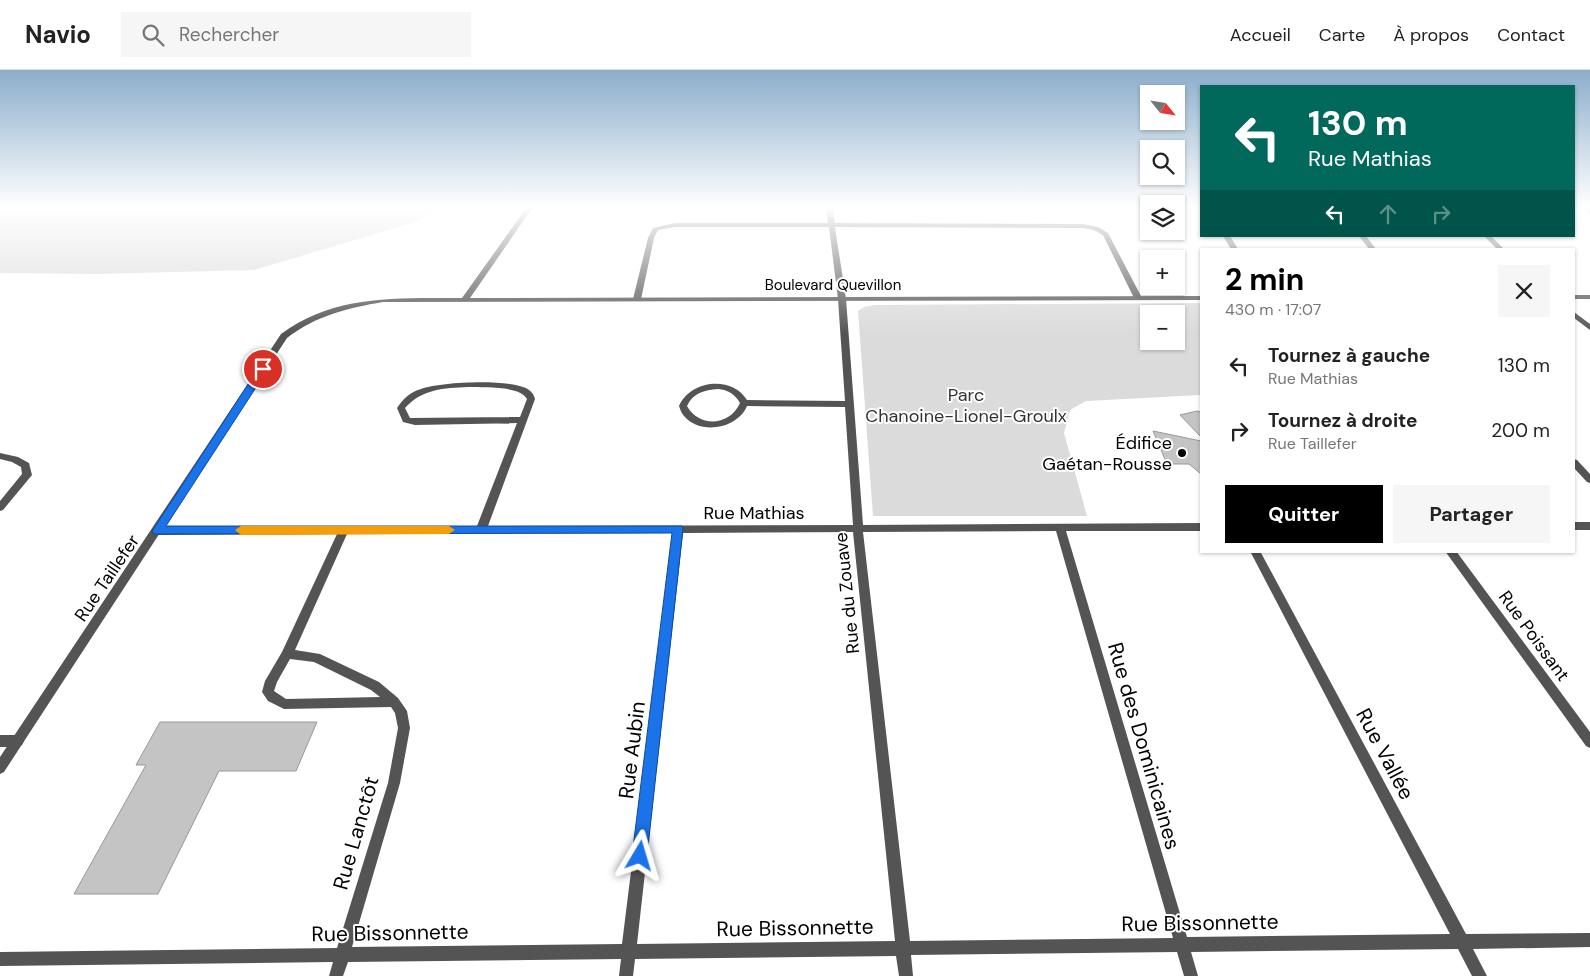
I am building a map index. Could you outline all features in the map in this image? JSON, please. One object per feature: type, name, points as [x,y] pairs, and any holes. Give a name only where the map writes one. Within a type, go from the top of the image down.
[{"type":"street","points":[[464,300],[500,249]]},
{"type":"street","points":[[638,299],[649,249]]},
{"type":"street","name":"Rue du Zouave","points":[[835,249],[842,299],[858,528],[906,976]]},
{"type":"street","points":[[1114,249],[1138,298]]},
{"type":"street","points":[[1575,297],[1590,297]]},
{"type":"street","name":"Boulevard Quevillon","points":[[464,300],[1200,298]]},
{"type":"street","name":"Rue Taillefer","points":[[0,768],[158,531],[284,336],[302,324],[357,304],[383,300],[464,300]]},
{"type":"street","points":[[1575,315],[1590,328]]},
{"type":"street","points":[[718,386],[736,391],[744,403],[739,414],[733,419],[714,424],[696,421],[689,417],[683,406],[685,400],[698,389],[718,386]]},
{"type":"street","points":[[481,530],[531,398],[530,394],[524,390],[512,387],[431,387],[410,397],[401,408],[406,420],[415,422],[522,420]]},
{"type":"street","points":[[744,403],[849,404]]},
{"type":"street","points":[[0,456],[15,458],[26,465],[26,475],[0,508]]},
{"type":"street","points":[[1575,463],[1590,480]]},
{"type":"street","points":[[1575,526],[1590,526]]},
{"type":"street","name":"Rue Mathias","points":[[158,531],[1200,527]]},
{"type":"street","name":"Rue des Dominicaines","points":[[1060,528],[1191,976]]},
{"type":"street","name":"Rue Aubin","points":[[626,976],[678,529]]},
{"type":"street","points":[[344,530],[268,692],[272,697],[284,704],[394,702]]},
{"type":"street","name":"Rue Vallée","points":[[1256,553],[1480,976]]},
{"type":"street","name":"Rue Poissant","points":[[1451,553],[1590,742]]},
{"type":"street","name":"Rue Lanctôt","points":[[286,654],[316,657],[375,686],[394,702],[401,711],[404,728],[394,783],[336,976]]},
{"type":"street","points":[[0,741],[18,741]]},
{"type":"street","name":"Rue Bissonnette","points":[[0,960],[1590,940]]},
{"type":"green space","points":[[0,249],[323,249],[254,270],[97,274],[0,273]]},
{"type":"green space","name":"Parc Chanoine-Lionel-Groulx","points":[[1200,303],[1200,395],[1086,401],[1070,410],[1064,433],[1087,516],[873,516],[858,311],[864,307],[875,305]]},
{"type":"building","name":"Édifice Gaétan-Rousse","points":[[1200,412],[1200,436],[1180,415]]},
{"type":"building","name":"Édifice Gaétan-Rousse","points":[[1153,431],[1200,441],[1200,473],[1189,464],[1167,464]]},
{"type":"building","points":[[160,722],[317,722],[296,771],[219,771],[158,894],[74,894],[146,765],[136,765]]},
{"type":"slow traffic","points":[[241,530],[449,530]]},
{"type":"place","name":"Édifice Gaétan-Rousse","points":[[1182,453]]},
{"type":"route","points":[[263,369],[158,531],[678,529],[640,856]]}]
